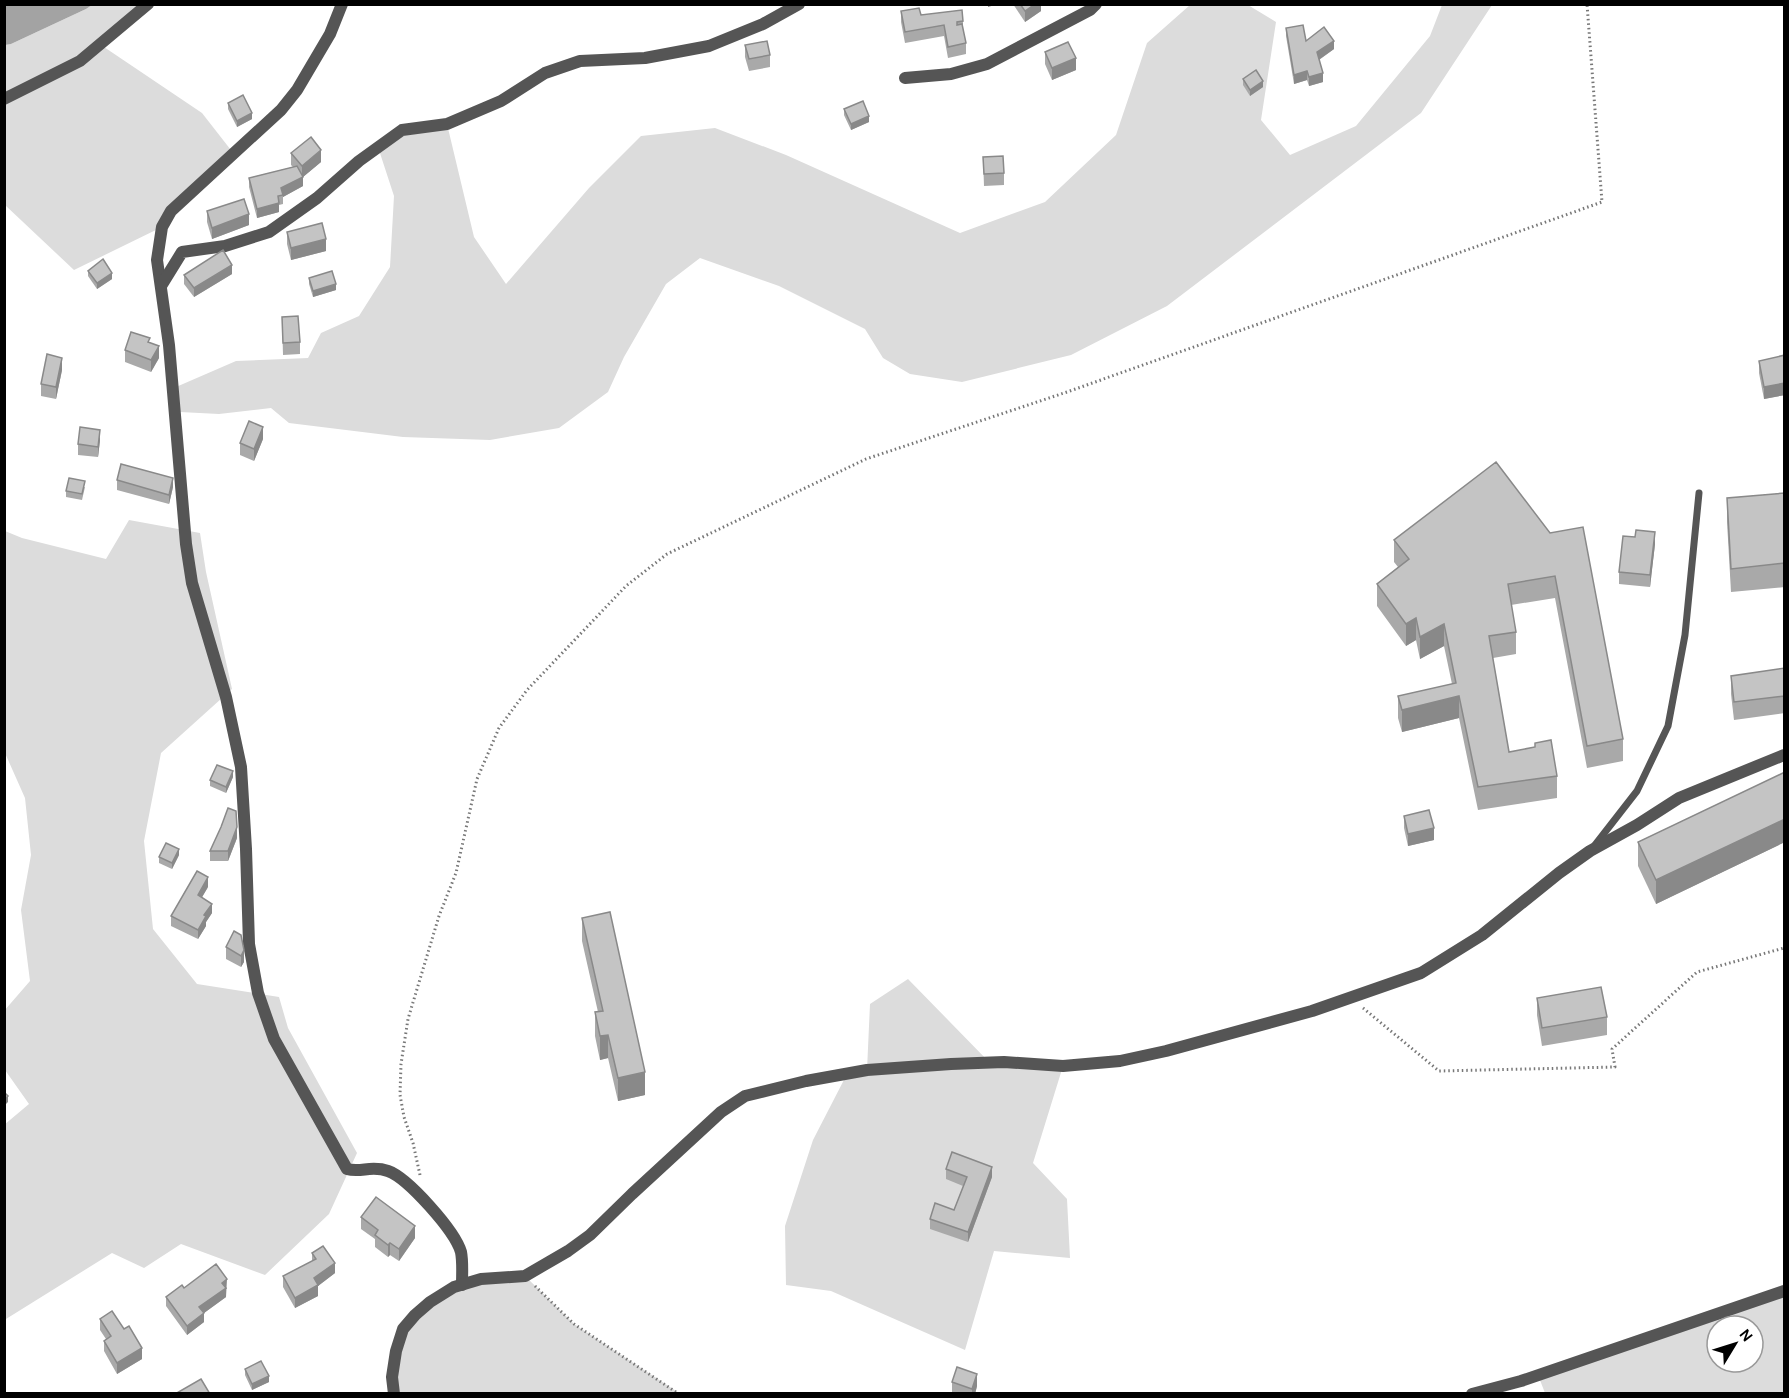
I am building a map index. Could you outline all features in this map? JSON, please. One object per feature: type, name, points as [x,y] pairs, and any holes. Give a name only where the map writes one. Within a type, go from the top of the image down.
[{"type":"street","points":[[4,99],[80,61],[148,4]]},
{"type":"street","points":[[342,4],[330,34],[297,90],[281,110],[171,211],[162,227],[157,260],[169,345],[186,544],[192,583],[226,697],[241,767],[249,944],[263,1011],[291,1072],[347,1170],[375,1167],[400,1177],[449,1228],[460,1252],[462,1284]]},
{"type":"street","points":[[161,286],[182,252],[225,246],[269,232],[317,198],[359,161],[402,130],[447,124],[501,101],[544,73],[580,61],[645,58],[710,46],[763,24],[799,4]]},
{"type":"street","points":[[905,78],[951,74],[987,64],[1090,10],[1096,4]]},
{"type":"street","points":[[394,1394],[392,1377],[396,1351],[403,1329],[414,1315],[430,1302],[462,1284],[481,1279],[525,1276],[590,1235],[690,1139],[733,1102],[745,1096],[806,1081],[867,1071],[951,1064],[1004,1062],[1063,1066],[1120,1061],[1166,1051],[1312,1011],[1421,973],[1482,935],[1590,851],[1679,798],[1785,755]]},
{"type":"street","points":[[1472,1394],[1521,1381],[1785,1291]]},
{"type":"lane","points":[[1590,851],[1637,791],[1668,726],[1685,635],[1699,493]]},
{"type":"path","points":[[426,1204],[413,1143],[404,1118],[400,1095],[401,1064],[408,1019],[439,916],[456,873],[477,779],[499,728],[527,690],[626,586],[667,554],[866,459],[1078,388],[1602,202],[1587,4]]},
{"type":"path","points":[[1350,997],[1439,1071],[1615,1067],[1612,1049],[1697,972],[1785,948]]},
{"type":"path","points":[[525,1276],[574,1324],[680,1394]]},
{"type":"shaded area","points":[[5,4],[92,5],[5,45]]},
{"type":"shaded area","points":[[92,5],[148,5],[101,45],[202,113],[234,154],[162,227],[74,270],[5,205],[4,45],[11,44]]},
{"type":"shaded area","points":[[1190,5],[1248,5],[1276,22],[1261,120],[1290,155],[1356,126],[1430,36],[1442,5],[1492,5],[1421,113],[1167,306],[1071,355],[962,382],[910,374],[883,358],[865,329],[779,286],[700,258],[666,284],[624,357],[608,392],[559,428],[490,440],[403,437],[289,423],[271,408],[219,414],[180,412],[176,387],[236,361],[308,358],[321,333],[359,316],[390,267],[394,196],[378,147],[402,130],[447,124],[474,237],[506,284],[589,188],[641,136],[715,128],[786,155],[960,233],[1045,202],[1116,135],[1147,43]]},
{"type":"shaded area","points":[[129,520],[200,533],[206,572],[232,689],[161,753],[144,841],[153,929],[197,984],[279,997],[288,1028],[357,1153],[329,1214],[265,1275],[181,1244],[144,1268],[112,1253],[6,1319],[5,1322],[4,1125],[29,1104],[5,1070],[4,1011],[30,981],[21,910],[31,855],[25,798],[5,753],[5,531],[22,538],[106,559]]},
{"type":"shaded area","points":[[908,979],[990,1063],[1063,1066],[1033,1163],[1067,1199],[1070,1258],[994,1251],[965,1350],[831,1291],[786,1285],[785,1226],[813,1140],[847,1074],[867,1070],[870,1004]]},
{"type":"shaded area","points":[[525,1276],[574,1324],[679,1393],[394,1394],[403,1329],[454,1287]]},
{"type":"shaded area","points":[[1784,1291],[1784,1393],[1545,1393],[1538,1375],[1705,1318],[1705,1374],[1765,1374],[1765,1314],[1717,1314]]},
{"type":"building","points":[[1020,4],[1035,4],[1025,11]]},
{"type":"building","points":[[919,8],[921,15],[962,10],[963,21],[957,22],[957,25],[962,24],[966,43],[948,47],[944,25],[905,32],[901,11]]},
{"type":"building","points":[[1303,25],[1306,41],[1324,27],[1334,41],[1317,52],[1323,73],[1309,77],[1307,71],[1294,75],[1286,28]]},
{"type":"building","points":[[767,41],[770,55],[749,59],[745,45]]},
{"type":"building","points":[[1068,42],[1076,58],[1052,68],[1045,52]]},
{"type":"building","points":[[1256,70],[1263,81],[1250,90],[1243,79]]},
{"type":"building","points":[[243,95],[252,113],[237,121],[228,103]]},
{"type":"building","points":[[863,101],[869,116],[851,124],[844,109]]},
{"type":"building","points":[[311,137],[321,150],[302,166],[291,153]]},
{"type":"building","points":[[1003,156],[1004,173],[984,174],[983,157]]},
{"type":"building","points":[[297,166],[303,177],[281,188],[283,195],[278,196],[279,203],[257,209],[249,178]]},
{"type":"building","points":[[244,199],[249,214],[212,228],[207,211]]},
{"type":"building","points":[[322,223],[326,239],[291,248],[287,232]]},
{"type":"building","points":[[223,250],[232,265],[194,288],[184,275]]},
{"type":"building","points":[[103,259],[112,273],[97,283],[88,271]]},
{"type":"building","points":[[332,271],[336,284],[313,291],[309,278]]},
{"type":"building","points":[[298,316],[300,342],[283,343],[282,317]]},
{"type":"building","points":[[131,332],[150,338],[148,342],[159,346],[151,360],[125,350]]},
{"type":"building","points":[[47,354],[62,358],[56,387],[41,384]]},
{"type":"building","points":[[1785,355],[1785,383],[1764,387],[1759,361]]},
{"type":"building","points":[[249,421],[263,427],[254,449],[240,443]]},
{"type":"building","points":[[80,427],[100,430],[98,447],[78,444]]},
{"type":"building","points":[[1496,462],[1550,533],[1583,527],[1623,739],[1587,746],[1555,576],[1508,584],[1516,632],[1489,636],[1509,752],[1535,747],[1535,743],[1551,740],[1557,776],[1478,787],[1459,696],[1402,710],[1398,696],[1456,683],[1444,624],[1420,637],[1416,618],[1406,624],[1377,584],[1409,559],[1394,540]]},
{"type":"building","points":[[121,464],[173,478],[169,495],[117,480]]},
{"type":"building","points":[[69,478],[85,481],[82,494],[66,491]]},
{"type":"building","points":[[1785,493],[1785,563],[1731,569],[1727,498]]},
{"type":"building","points":[[1636,530],[1655,532],[1650,575],[1619,572],[1623,536],[1635,537]]},
{"type":"building","points":[[1785,668],[1785,696],[1734,702],[1731,676]]},
{"type":"building","points":[[217,765],[233,771],[226,787],[210,780]]},
{"type":"building","points":[[1785,772],[1785,819],[1656,880],[1638,842]]},
{"type":"building","points":[[228,808],[236,811],[237,827],[228,851],[210,851],[221,827]]},
{"type":"building","points":[[1429,810],[1434,828],[1408,834],[1404,816]]},
{"type":"building","points":[[166,843],[179,849],[172,863],[159,857]]},
{"type":"building","points":[[197,871],[208,877],[198,895],[212,904],[204,915],[206,916],[198,930],[171,916]]},
{"type":"building","points":[[610,912],[645,1072],[618,1078],[608,1035],[600,1036],[595,1012],[603,1011],[582,918]]},
{"type":"building","points":[[234,931],[241,935],[244,950],[241,956],[226,947]]},
{"type":"building","points":[[1601,987],[1607,1017],[1542,1028],[1537,998]]},
{"type":"building","points":[[952,1152],[992,1167],[968,1232],[930,1219],[935,1203],[954,1210],[967,1177],[946,1169]]},
{"type":"building","points":[[376,1197],[415,1226],[399,1249],[390,1243],[388,1245],[375,1235],[378,1230],[361,1217]]},
{"type":"building","points":[[323,1246],[335,1263],[314,1278],[318,1285],[295,1298],[283,1276],[316,1259],[312,1253]]},
{"type":"building","points":[[216,1264],[227,1279],[222,1283],[226,1288],[199,1307],[204,1313],[187,1326],[166,1297],[182,1285],[184,1288]]},
{"type":"building","points":[[112,1311],[124,1329],[129,1326],[142,1348],[117,1363],[104,1341],[111,1336],[100,1319]]},
{"type":"building","points":[[261,1361],[269,1376],[252,1384],[245,1369]]},
{"type":"building","points":[[957,1367],[977,1374],[972,1389],[952,1382]]},
{"type":"building","points":[[201,1379],[210,1394],[175,1394]]}]
